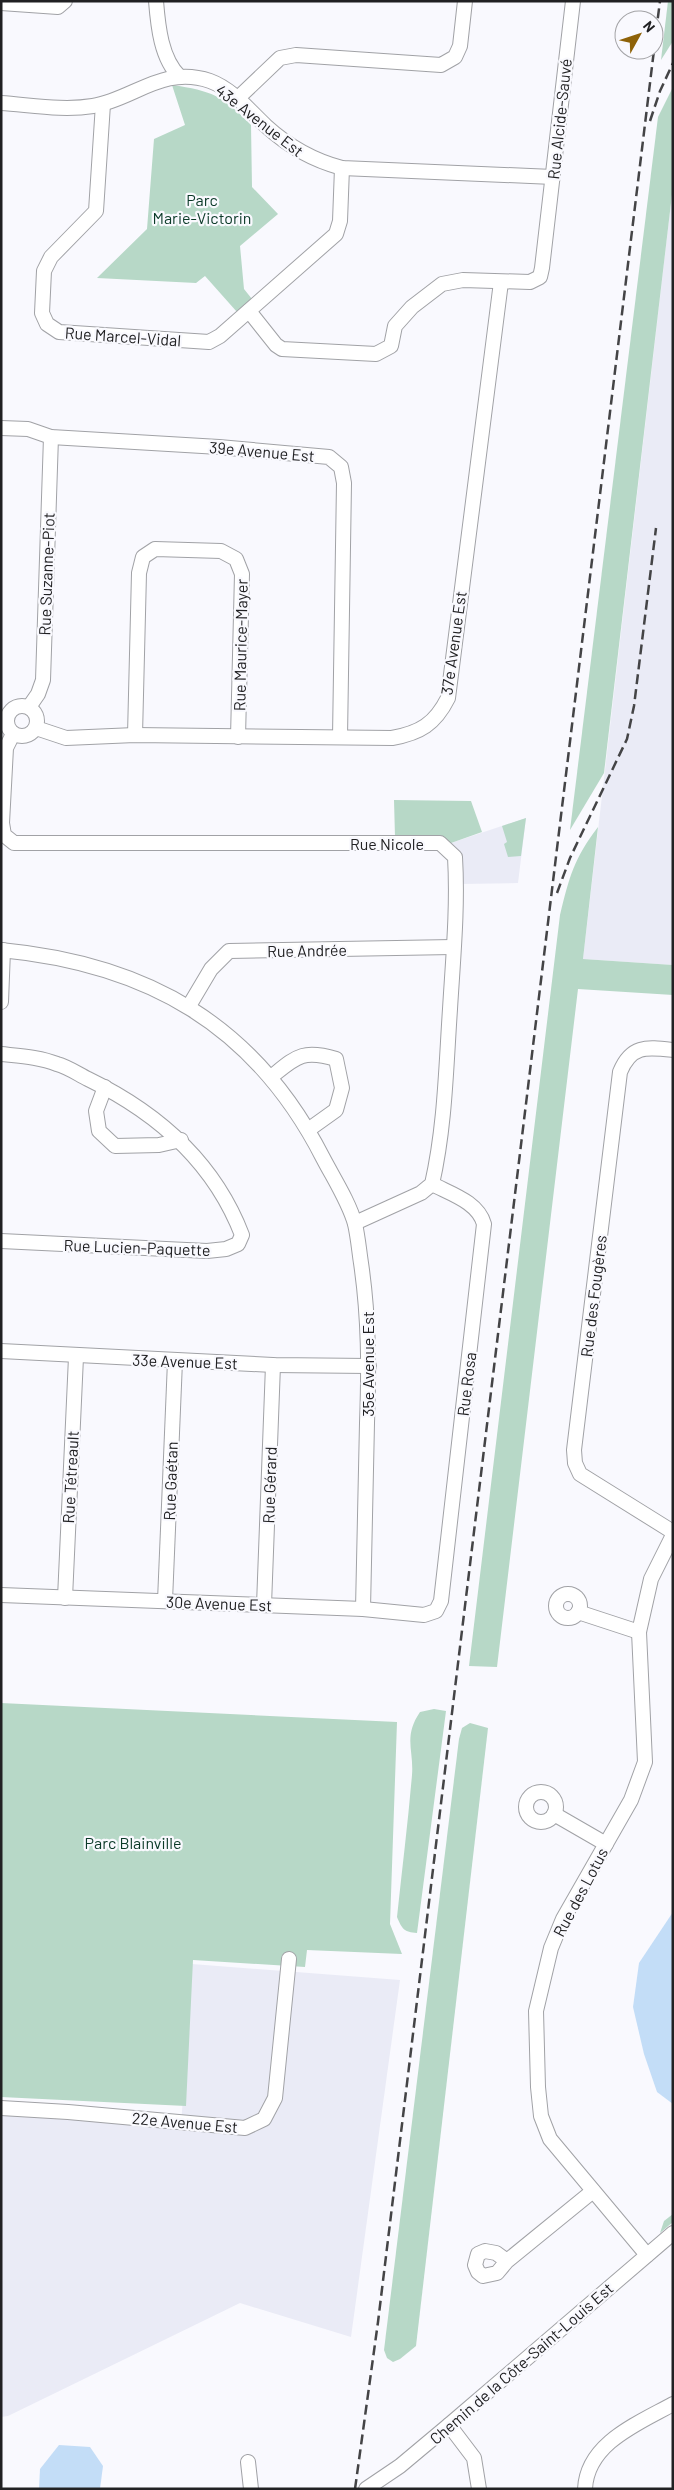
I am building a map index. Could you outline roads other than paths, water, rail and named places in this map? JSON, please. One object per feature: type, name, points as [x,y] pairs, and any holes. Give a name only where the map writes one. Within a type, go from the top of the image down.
[{"type":"street","points":[[156,1],[158,30],[172,70],[180,77]]},
{"type":"street","points":[[238,98],[280,58],[296,55],[441,65],[455,57],[460,46],[465,1]]},
{"type":"street","name":"Rue Alcide-Sauvé","points":[[501,282],[530,282],[540,277],[573,1]]},
{"type":"street","points":[[1,3],[62,4]]},
{"type":"street","name":"43e Avenue Est","points":[[1,103],[53,107],[91,106],[103,104],[158,81],[180,77],[210,82],[238,98],[292,148],[319,162],[342,168],[553,177]]},
{"type":"street","name":"Rue Marcel-Vidal","points":[[103,104],[96,211],[51,257],[44,271],[42,313],[47,324],[59,332],[209,342],[220,336],[336,234],[340,221],[342,168]]},
{"type":"street","points":[[249,311],[276,345],[282,349],[376,354],[391,346],[396,326],[412,307],[442,284],[463,280],[501,282]]},
{"type":"street","name":"37e Avenue Est","points":[[36,728],[66,738],[135,735],[238,738],[392,738],[415,734],[438,714],[448,698],[501,282]]},
{"type":"street","name":"39e Avenue Est","points":[[1,428],[28,429],[51,437],[219,447],[329,457],[341,467],[344,483],[340,737]]},
{"type":"street","name":"Rue Suzanne-Piot","points":[[29,707],[38,694],[43,680],[51,437]]},
{"type":"street","name":"Rue Maurice-Mayer","points":[[135,735],[139,573],[143,557],[155,549],[220,551],[236,559],[242,574],[238,738]]},
{"type":"street","points":[[22,706],[29,707],[37,716],[36,728],[27,736],[6,720],[22,706]]},
{"type":"street","name":"Rue Nicole","points":[[6,720],[2,823],[4,835],[14,843],[440,844],[455,857],[453,947],[444,1103],[439,1152],[432,1184]]},
{"type":"street","name":"Rue Andrée","points":[[189,1006],[211,969],[229,951],[453,947]]},
{"type":"street","points":[[1,1002],[2,950]]},
{"type":"street","name":"35e Avenue Est","points":[[2,950],[63,958],[104,968],[144,982],[189,1006],[234,1042],[271,1077],[308,1130],[355,1223],[368,1309],[369,1366],[363,1609]]},
{"type":"street","name":"Rue des Fougères","points":[[673,1050],[645,1049],[633,1052],[625,1059],[620,1072],[574,1450],[575,1463],[580,1474],[673,1533]]},
{"type":"street","points":[[271,1077],[296,1057],[317,1053],[336,1059],[342,1088],[336,1110],[308,1130]]},
{"type":"street","name":"Rue Lucien-Paquette","points":[[1,1054],[28,1057],[58,1064],[105,1087],[140,1108],[181,1140],[211,1176],[236,1220],[242,1235],[238,1244],[226,1249],[207,1251],[1,1241]]},
{"type":"street","points":[[105,1087],[96,1111],[99,1131],[115,1146],[158,1145],[181,1140]]},
{"type":"street","points":[[355,1223],[421,1193],[432,1184]]},
{"type":"street","name":"Rue Rosa","points":[[432,1184],[475,1207],[482,1215],[484,1224],[440,1601],[436,1611]]},
{"type":"street","name":"33e Avenue Est","points":[[1,1352],[273,1365],[369,1366]]},
{"type":"street","name":"Rue Tétreault","points":[[65,1598],[76,1357]]},
{"type":"street","name":"Rue Gaétan","points":[[165,1601],[175,1361]]},
{"type":"street","name":"Rue Gérard","points":[[264,1605],[273,1365]]},
{"type":"street","name":"Rue des Lotus","points":[[648,2254],[550,2139],[541,2116],[538,2087],[536,2011],[551,1948],[563,1919],[631,1800],[644,1762],[639,1632],[651,1579],[673,1533]]},
{"type":"street","name":"30e Avenue Est","points":[[1,1596],[363,1609],[424,1615],[436,1611]]},
{"type":"street","points":[[578,1612],[639,1632]]},
{"type":"street","points":[[554,1814],[606,1844]]},
{"type":"street","name":"22e Avenue Est","points":[[1,2108],[245,2128],[264,2119],[275,2098],[289,1959]]},
{"type":"street","points":[[507,2261],[593,2191]]},
{"type":"street","name":"Chemin de la Côte-Saint-Louis Est","points":[[373,2487],[449,2425],[673,2233]]},
{"type":"street","points":[[585,2489],[590,2468],[605,2445],[618,2435],[673,2404]]},
{"type":"street","points":[[449,2425],[474,2458],[478,2489]]},
{"type":"street","points":[[248,2462],[251,2489]]},
{"type":"water","points":[[673,1912],[673,2104],[657,2092],[644,2054],[633,2007],[639,1963]]},
{"type":"water","points":[[59,2445],[90,2447],[103,2466],[100,2489],[39,2489],[40,2469]]},
{"type":"railway","points":[[659,10],[660,1]]},
{"type":"railway","points":[[355,2489],[378,2322],[653,60]]},
{"type":"railway","points":[[650,121],[660,91],[673,63]]},
{"type":"railway","points":[[557,893],[570,858],[627,739],[634,706],[656,528]]},
{"type":"park label","name":"Parc Marie-Victorin","points":[[202,208]]},
{"type":"park label","name":"Parc Blainville","points":[[133,1842]]}]
